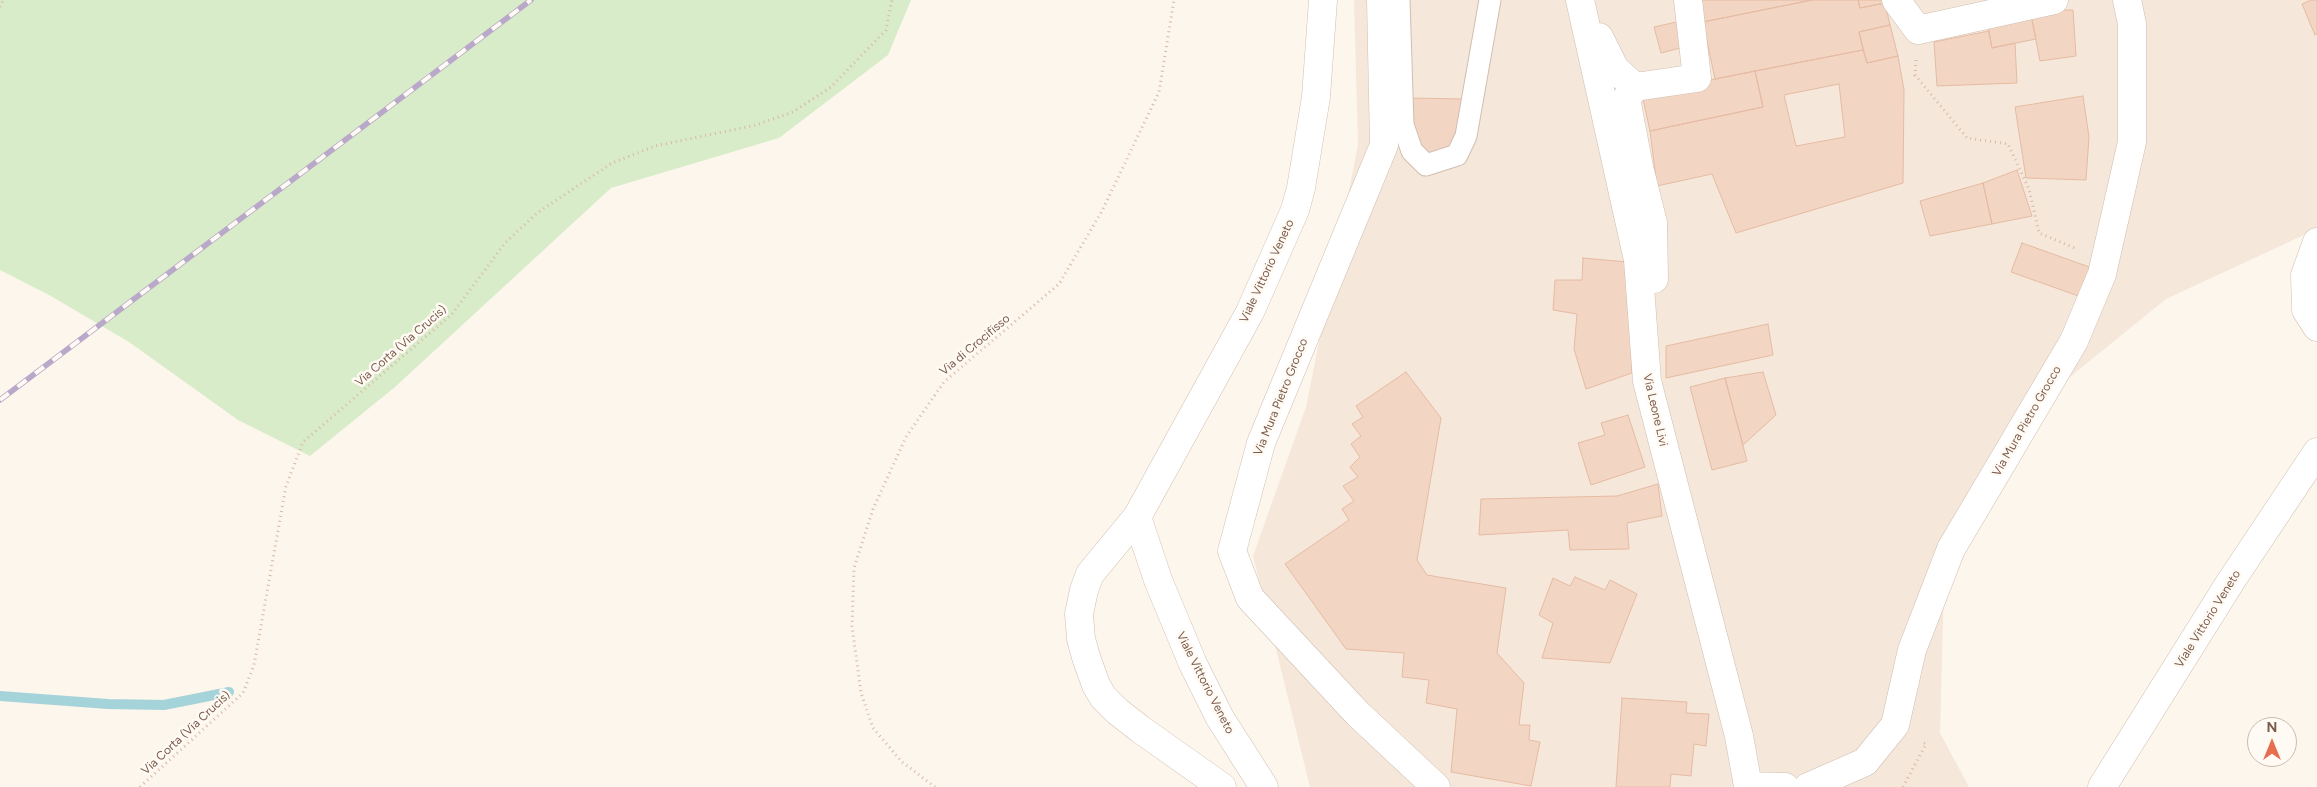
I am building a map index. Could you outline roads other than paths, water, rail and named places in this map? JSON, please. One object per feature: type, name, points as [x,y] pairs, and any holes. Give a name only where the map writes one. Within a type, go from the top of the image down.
[{"type":"street","name":"Viale Vittorio Veneto","points":[[1222,787],[1117,711],[1103,697],[1090,672],[1079,614],[1084,590],[1090,574],[1137,517],[1250,312],[1295,210],[1301,188],[1316,97],[1323,0]]},
{"type":"street","name":"Via Mura Pietro Grocco","points":[[1381,0],[1384,145],[1261,444],[1232,551],[1250,598],[1358,714],[1436,787]]},
{"type":"street","points":[[1399,0],[1403,125],[1412,151],[1426,165],[1456,155],[1466,136],[1490,0]]},
{"type":"street","points":[[1581,0],[1615,69],[1635,87]]},
{"type":"street","name":"Via Leone Livi","points":[[1581,0],[1638,260],[1647,381],[1739,736],[1748,786]]},
{"type":"street","points":[[1644,340],[1654,284],[1653,223],[1639,167],[1626,98],[1635,87],[1697,78],[1688,0]]},
{"type":"street","points":[[1896,0],[1918,30],[2054,0]]},
{"type":"street","name":"Via Mura Pietro Grocco","points":[[1808,787],[1865,762],[1895,726],[1912,650],[1951,549],[2074,340],[2102,274],[2132,142],[2132,24],[2127,0]]},
{"type":"street","points":[[2317,242],[2305,275],[2306,310],[2317,327]]},
{"type":"street","name":"Viale Vittorio Veneto","points":[[2102,787],[2231,581],[2317,452]]},
{"type":"street","name":"Viale Vittorio Veneto","points":[[1137,517],[1158,580],[1193,664],[1220,718],[1264,787]]},
{"type":"street","points":[[1748,786],[1786,787]]},
{"type":"waterway","points":[[0,696],[108,704],[164,705],[229,692]]},
{"type":"railway","points":[[0,400],[531,0]]}]
